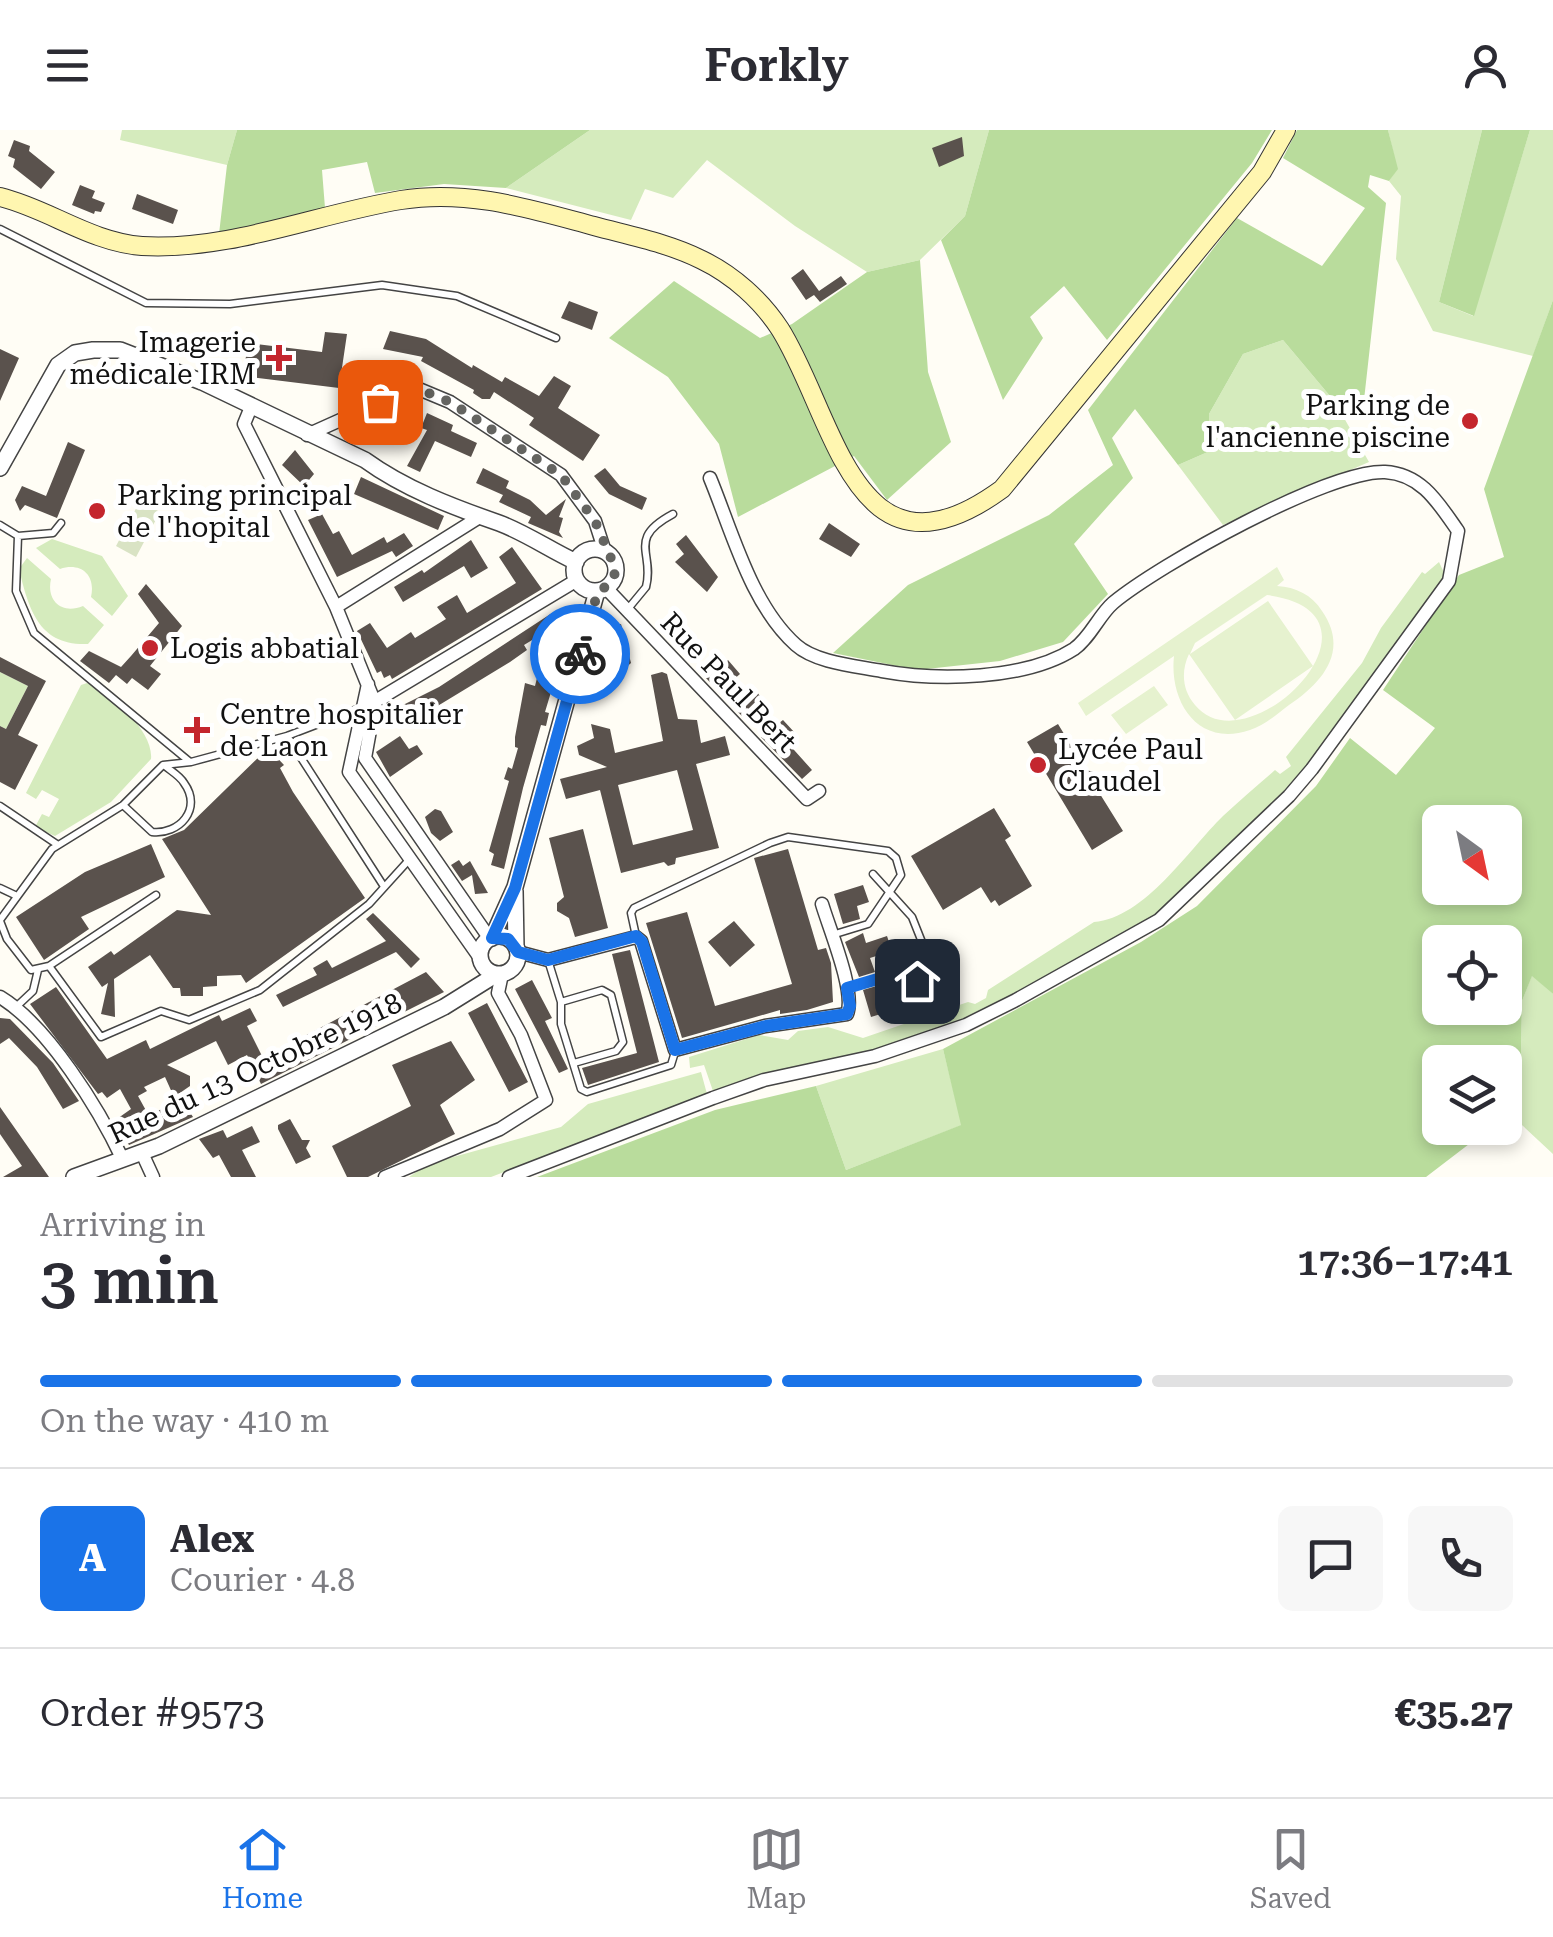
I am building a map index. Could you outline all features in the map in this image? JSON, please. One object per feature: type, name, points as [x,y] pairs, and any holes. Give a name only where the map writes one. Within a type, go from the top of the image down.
[{"type":"main road","points":[[0,197],[92,236],[140,246],[193,244],[402,199],[449,196],[506,202],[678,248],[720,268],[754,296],[780,330],[833,445],[871,503],[895,516],[921,522],[971,512],[1002,489],[1262,172],[1286,130]]},
{"type":"street","points":[[0,468],[58,365],[75,353],[120,350],[202,382],[576,562]]},
{"type":"street","points":[[307,435],[414,387],[450,402],[561,475],[595,521],[616,570],[602,590],[515,888],[457,1000]]},
{"type":"street","points":[[251,407],[244,424],[336,607],[376,703],[366,758],[491,939]]},
{"type":"street","points":[[509,1177],[764,1080],[875,1056],[966,1025],[1159,920],[1263,822],[1312,769],[1449,581],[1458,531],[1418,481],[1384,472],[1345,480],[1220,534],[1112,604],[1076,648],[1012,673],[919,678],[840,663],[798,647],[767,608],[710,478]]},
{"type":"street","points":[[336,607],[478,518]]},
{"type":"street","points":[[576,562],[592,550],[606,552]]},
{"type":"street","points":[[576,562],[577,580],[586,589],[602,590]]},
{"type":"street","points":[[360,708],[376,703],[577,580]]},
{"type":"street","name":"Rue Paul Bert","points":[[602,590],[627,611],[807,799],[819,791]]},
{"type":"street","points":[[368,684],[349,772],[488,970],[500,974],[512,969],[517,949],[515,888]]},
{"type":"street","points":[[409,860],[426,848]]},
{"type":"street","points":[[491,939],[503,937],[517,949],[548,960],[636,936],[642,942],[675,1050],[766,1026],[847,1014],[847,988],[822,904]]},
{"type":"street","points":[[385,1177],[500,1128],[546,1100],[521,1035],[498,992],[500,974]]},
{"type":"street","name":"Rue du 13 Octobre 1918","points":[[74,1177],[142,1153],[457,1000],[500,974]]},
{"type":"street","points":[[0,998],[16,1007],[38,1030],[123,1160]]},
{"type":"street","points":[[142,1153],[153,1177]]},
{"type":"lane","points":[[0,230],[146,303],[230,304],[382,285],[456,296],[556,338]]},
{"type":"lane","points":[[627,611],[646,587],[643,548],[649,533],[673,514]]},
{"type":"lane","points":[[0,525],[18,536],[53,533],[61,523]]},
{"type":"lane","points":[[18,536],[16,591],[34,632],[190,762]]},
{"type":"lane","points":[[156,895],[50,966],[38,970],[30,970],[0,921],[58,845],[123,804],[163,765],[190,762],[288,736],[360,708]]},
{"type":"lane","points":[[288,736],[383,885]]},
{"type":"lane","points":[[123,804],[152,832],[173,830],[182,824],[192,805],[189,792],[183,780],[163,765]]},
{"type":"lane","points":[[0,806],[58,845]]},
{"type":"lane","points":[[636,936],[631,913],[634,908],[788,837],[888,850],[896,858],[901,875],[892,893],[868,924],[831,935]]},
{"type":"lane","points":[[50,966],[101,1037],[161,1011],[189,1020],[260,990],[369,904],[409,860]]},
{"type":"lane","points":[[873,874],[912,917],[936,980]]},
{"type":"lane","points":[[0,888],[17,896]]},
{"type":"lane","points":[[548,960],[561,1002],[561,1024],[582,1089],[587,1092],[672,1064],[675,1050]]},
{"type":"lane","points":[[16,1007],[33,991],[38,970]]},
{"type":"lane","points":[[847,988],[881,978],[909,985],[931,970]]},
{"type":"lane","points":[[561,1002],[602,990],[611,995],[623,1042],[616,1050],[574,1063]]},
{"type":"green space","points":[[122,130],[237,130],[227,165],[120,140]]},
{"type":"green space","points":[[237,130],[590,130],[506,188],[444,184],[375,193],[367,162],[322,170],[325,208],[219,234],[227,165]]},
{"type":"green space","points":[[590,130],[989,130],[965,216],[920,260],[867,272],[795,226],[707,160],[673,198],[645,189],[631,220],[506,188]]},
{"type":"green space","points":[[989,130],[1272,130],[1252,163],[1107,340],[1064,286],[1030,317],[1043,338],[1003,400],[941,240],[965,216]]},
{"type":"green space","points":[[1297,130],[1388,130],[1398,169],[1389,181],[1370,175],[1368,187],[1386,203],[1364,400],[1335,402],[1283,340],[1243,354],[1209,414],[1210,451],[1178,465],[1135,409],[1112,438],[1133,478],[1074,544],[1108,594],[1063,642],[1000,661],[917,670],[833,653],[908,585],[1049,515],[1113,465],[1088,410],[1237,218],[1322,266],[1365,208],[1283,158]]},
{"type":"green space","points":[[1388,130],[1482,130],[1439,302],[1473,316],[1530,130],[1553,130],[1553,300],[1533,356],[1433,331],[1396,259],[1401,196],[1389,181],[1397,169]]},
{"type":"green space","points":[[1482,130],[1530,130],[1474,316],[1439,302]]},
{"type":"green space","points":[[920,260],[928,372],[951,442],[887,500],[854,456],[738,517],[719,444],[668,377],[609,338],[674,281],[760,338],[792,324],[867,272]]},
{"type":"green space","points":[[1553,300],[1553,994],[1532,976],[1522,1001],[1522,925],[1422,925],[1422,1025],[1522,1025],[1521,1045],[1422,1045],[1422,1145],[1468,1145],[1426,1177],[537,1177],[715,1110],[816,1086],[846,1170],[961,1125],[943,1049],[1141,942],[1197,906],[1316,786],[1350,738],[1396,775],[1435,728],[1383,690],[1459,575],[1504,557],[1484,489]]},
{"type":"green space","points":[[1283,340],[1335,402],[1369,462],[1223,525],[1178,465],[1210,451],[1209,414],[1243,354]]},
{"type":"green space","points":[[140,501],[160,512],[136,557],[116,546]]},
{"type":"green space","points":[[52,539],[102,556],[128,596],[112,616],[91,597],[91,582],[85,572],[74,567],[60,569],[36,548]]},
{"type":"green space","points":[[27,558],[51,579],[51,594],[57,604],[68,609],[83,606],[104,625],[88,644],[58,639],[39,623],[19,569]]},
{"type":"green space","points":[[1439,562],[1446,577],[1299,780],[1151,920],[962,1023],[878,1053],[713,1091],[704,1065],[690,1068],[689,1057],[759,1035],[788,1040],[798,1031],[828,1027],[863,1038],[968,1002],[975,1004],[986,998],[988,990],[1094,922],[1131,908],[1165,880],[1236,804],[1275,770],[1280,774],[1291,766],[1286,757],[1362,663],[1381,628],[1422,572],[1425,574]]},
{"type":"green space","points":[[1277,567],[1284,580],[1277,586],[1308,596],[1330,626],[1333,653],[1321,676],[1301,696],[1250,730],[1215,732],[1190,717],[1176,689],[1174,656],[1086,716],[1078,703]],"holes":[[[1267,595],[1305,608],[1321,629],[1318,655],[1312,665],[1268,601],[1190,654],[1195,643]],[[1189,654],[1234,719],[1219,720],[1195,705],[1187,693],[1184,674]],[[1310,668],[1277,704],[1248,718],[1237,718]]]},
{"type":"green space","points":[[0,672],[28,686],[6,729],[0,726]]},
{"type":"green space","points":[[87,683],[129,714],[146,737],[151,759],[111,802],[55,836],[35,827],[42,814],[49,817],[59,799],[42,790],[36,799],[26,793],[81,685]]},
{"type":"green space","points":[[1154,686],[1168,705],[1126,734],[1111,715]]},
{"type":"green space","points":[[1532,975],[1553,994],[1553,1154],[1522,1125],[1522,1001]]},
{"type":"green space","points":[[943,1049],[962,1125],[846,1170],[816,1086]]},
{"type":"green space","points":[[701,1072],[707,1094],[491,1177],[409,1177],[428,1164],[561,1127],[588,1104]]},
{"type":"building","points":[[962,137],[964,156],[939,167],[932,148]]},
{"type":"building","points":[[14,140],[30,146],[29,151],[55,172],[41,189],[13,167],[15,159],[8,156]]},
{"type":"building","points":[[80,185],[95,191],[92,198],[105,203],[101,212],[94,214],[72,205]]},
{"type":"building","points":[[137,194],[178,210],[173,224],[132,209]]},
{"type":"building","points":[[803,269],[819,291],[841,276],[847,284],[820,302],[814,295],[806,300],[791,278]]},
{"type":"building","points":[[569,301],[598,312],[592,330],[561,318]]},
{"type":"building","points":[[390,331],[426,339],[472,368],[473,365],[502,382],[505,377],[539,396],[554,376],[571,386],[558,408],[600,435],[583,461],[529,425],[534,418],[494,392],[490,399],[482,399],[474,390],[421,361],[423,357],[383,349]]},
{"type":"building","points":[[325,332],[347,334],[339,388],[243,376],[248,343],[322,352]]},
{"type":"building","points":[[0,349],[19,358],[0,401]]},
{"type":"building","points":[[427,413],[453,425],[451,431],[477,443],[471,457],[435,441],[420,472],[407,466],[427,430],[421,428]]},
{"type":"building","points":[[68,442],[85,450],[57,518],[25,505],[20,511],[15,500],[22,486],[46,496]]},
{"type":"building","points":[[295,450],[314,474],[304,486],[282,465]]},
{"type":"building","points":[[483,468],[509,481],[506,488],[530,500],[546,515],[566,499],[559,517],[563,518],[559,532],[563,538],[528,523],[531,517],[499,502],[503,495],[476,483]]},
{"type":"building","points":[[605,468],[620,486],[647,498],[642,510],[609,494],[594,476]]},
{"type":"building","points":[[361,477],[444,516],[438,530],[354,494]]},
{"type":"building","points":[[322,514],[333,534],[339,531],[352,555],[384,537],[387,543],[404,533],[413,546],[396,557],[392,551],[337,577],[308,520]]},
{"type":"building","points":[[829,523],[860,544],[851,557],[819,539]]},
{"type":"building","points":[[686,535],[718,577],[707,592],[675,562],[684,554],[676,544]]},
{"type":"building","points":[[471,540],[488,568],[471,578],[464,566],[403,602],[394,587],[422,570],[424,573]]},
{"type":"building","points":[[512,547],[542,589],[392,679],[390,675],[384,678],[381,671],[377,673],[357,631],[370,623],[387,648],[411,632],[415,638],[446,619],[437,607],[457,595],[467,613],[516,583],[499,557]]},
{"type":"building","points":[[146,584],[182,626],[150,666],[161,674],[148,690],[132,678],[127,684],[116,675],[109,683],[80,661],[89,651],[121,667],[131,656],[159,623],[138,594]]},
{"type":"building","points":[[562,612],[570,626],[545,640],[542,634],[524,645],[527,650],[510,662],[403,727],[395,714],[403,705],[439,687],[552,613],[555,616]]},
{"type":"building","points":[[621,624],[631,663],[606,685],[602,665],[612,663],[605,628]]},
{"type":"building","points":[[0,657],[46,681],[18,735],[38,745],[15,790],[0,782],[0,726],[6,729],[28,686],[0,672]]},
{"type":"building","points":[[728,660],[740,674],[719,692],[706,678]]},
{"type":"building","points":[[539,670],[557,672],[545,712],[549,713],[546,726],[541,725],[504,869],[491,865],[494,854],[489,851],[509,781],[504,779],[508,767],[512,769],[518,748],[515,737],[525,683],[535,686]]},
{"type":"building","points":[[667,674],[678,719],[697,720],[701,743],[725,736],[730,755],[696,764],[719,848],[676,858],[675,864],[668,866],[664,862],[621,873],[600,790],[566,799],[560,779],[607,767],[579,755],[577,746],[594,738],[591,724],[610,729],[615,753],[663,741],[651,675]],"holes":[[[677,770],[693,830],[633,845],[618,785]]]},
{"type":"building","points":[[757,692],[765,703],[747,721],[733,707],[744,696],[748,700]]},
{"type":"building","points":[[783,720],[795,733],[786,741],[812,770],[802,779],[761,737]]},
{"type":"building","points":[[1058,724],[1086,770],[1098,773],[1095,786],[1123,831],[1092,850],[1027,742]]},
{"type":"building","points":[[400,736],[409,749],[417,745],[423,754],[390,777],[376,752]]},
{"type":"building","points":[[268,748],[284,765],[280,768],[293,792],[365,898],[246,983],[241,975],[217,976],[217,986],[203,987],[203,996],[181,996],[180,988],[173,988],[150,955],[114,979],[115,1017],[101,1014],[108,983],[102,987],[88,967],[111,951],[114,955],[177,910],[211,915],[162,839],[184,830]]},
{"type":"building","points":[[994,808],[1011,836],[1005,840],[1032,886],[999,906],[995,900],[991,903],[981,887],[943,910],[911,856]]},
{"type":"building","points":[[435,809],[441,811],[453,832],[440,841],[431,833],[425,817]]},
{"type":"building","points":[[583,829],[608,928],[575,937],[569,918],[557,911],[557,903],[564,897],[549,838]]},
{"type":"building","points":[[151,844],[165,877],[81,917],[89,929],[44,960],[16,917],[85,872]]},
{"type":"building","points":[[788,849],[818,950],[826,948],[831,963],[833,1002],[807,1010],[780,1014],[780,1010],[682,1038],[646,923],[687,912],[715,1006],[792,984],[754,858]]},
{"type":"building","points":[[459,860],[463,866],[470,861],[488,893],[475,894],[472,875],[462,881],[451,865]]},
{"type":"building","points":[[863,885],[869,902],[857,906],[860,919],[843,924],[834,894]]},
{"type":"building","points":[[373,913],[420,959],[411,968],[396,952],[283,1007],[276,995],[317,975],[313,968],[327,960],[332,968],[386,941],[366,919]]},
{"type":"building","points":[[734,921],[755,945],[730,967],[708,942]]},
{"type":"building","points":[[863,933],[866,943],[887,936],[892,951],[870,958],[875,972],[859,977],[845,942]]},
{"type":"building","points":[[630,950],[659,1062],[588,1085],[582,1068],[637,1053],[612,954]]},
{"type":"building","points":[[426,972],[444,992],[261,1084],[247,1055],[228,1065],[216,1041],[167,1065],[190,1076],[190,1086],[174,1097],[165,1077],[144,1087],[147,1091],[138,1096],[149,1116],[181,1098],[193,1117],[129,1145],[114,1121],[131,1109],[120,1089],[107,1098],[102,1092],[98,1094],[30,1004],[56,987],[107,1059],[146,1040],[150,1049],[219,1015],[222,1021],[250,1008],[257,1021],[247,1026],[263,1058]]},
{"type":"building","points":[[532,980],[552,1018],[545,1021],[568,1069],[559,1073],[515,989]]},
{"type":"building","points":[[880,985],[883,994],[895,991],[900,1008],[871,1017],[863,990]]},
{"type":"building","points":[[487,1003],[528,1082],[509,1092],[468,1013]]},
{"type":"building","points":[[0,1018],[10,1019],[53,1063],[79,1101],[63,1109],[37,1067],[9,1038],[0,1044]]},
{"type":"building","points":[[451,1041],[475,1080],[440,1105],[455,1134],[368,1177],[347,1177],[332,1146],[411,1106],[392,1065]]},
{"type":"building","points":[[0,1107],[49,1177],[3,1177],[22,1166],[0,1134]]},
{"type":"building","points":[[290,1119],[302,1140],[310,1140],[306,1148],[311,1157],[296,1164],[278,1129],[278,1125]]},
{"type":"building","points":[[252,1126],[260,1142],[242,1150],[256,1177],[231,1177],[219,1155],[213,1158],[199,1139],[223,1130],[227,1138]]},
{"type":"way so far","points":[[380,402],[414,387],[450,402],[561,475],[595,521],[616,570],[611,584],[598,591],[580,654]]},
{"type":"place","name":"Imagerie médicale IRM","points":[[279,358]]},
{"type":"place","name":"Parking de l'ancienne piscine","points":[[1470,421]]},
{"type":"place","name":"Parking principal de l'hopital","points":[[97,511]]},
{"type":"place","name":"Logis abbatial","points":[[150,648]]},
{"type":"place","name":"Centre hospitalier de Laon","points":[[197,730]]},
{"type":"place","name":"Lycée Paul Claudel","points":[[1038,765]]},
{"type":"route","points":[[580,654],[515,888],[492,938],[508,939],[518,952],[548,960],[636,936],[642,942],[675,1050],[766,1026],[847,1014],[847,988],[881,978],[901,986],[917,981]]}]
